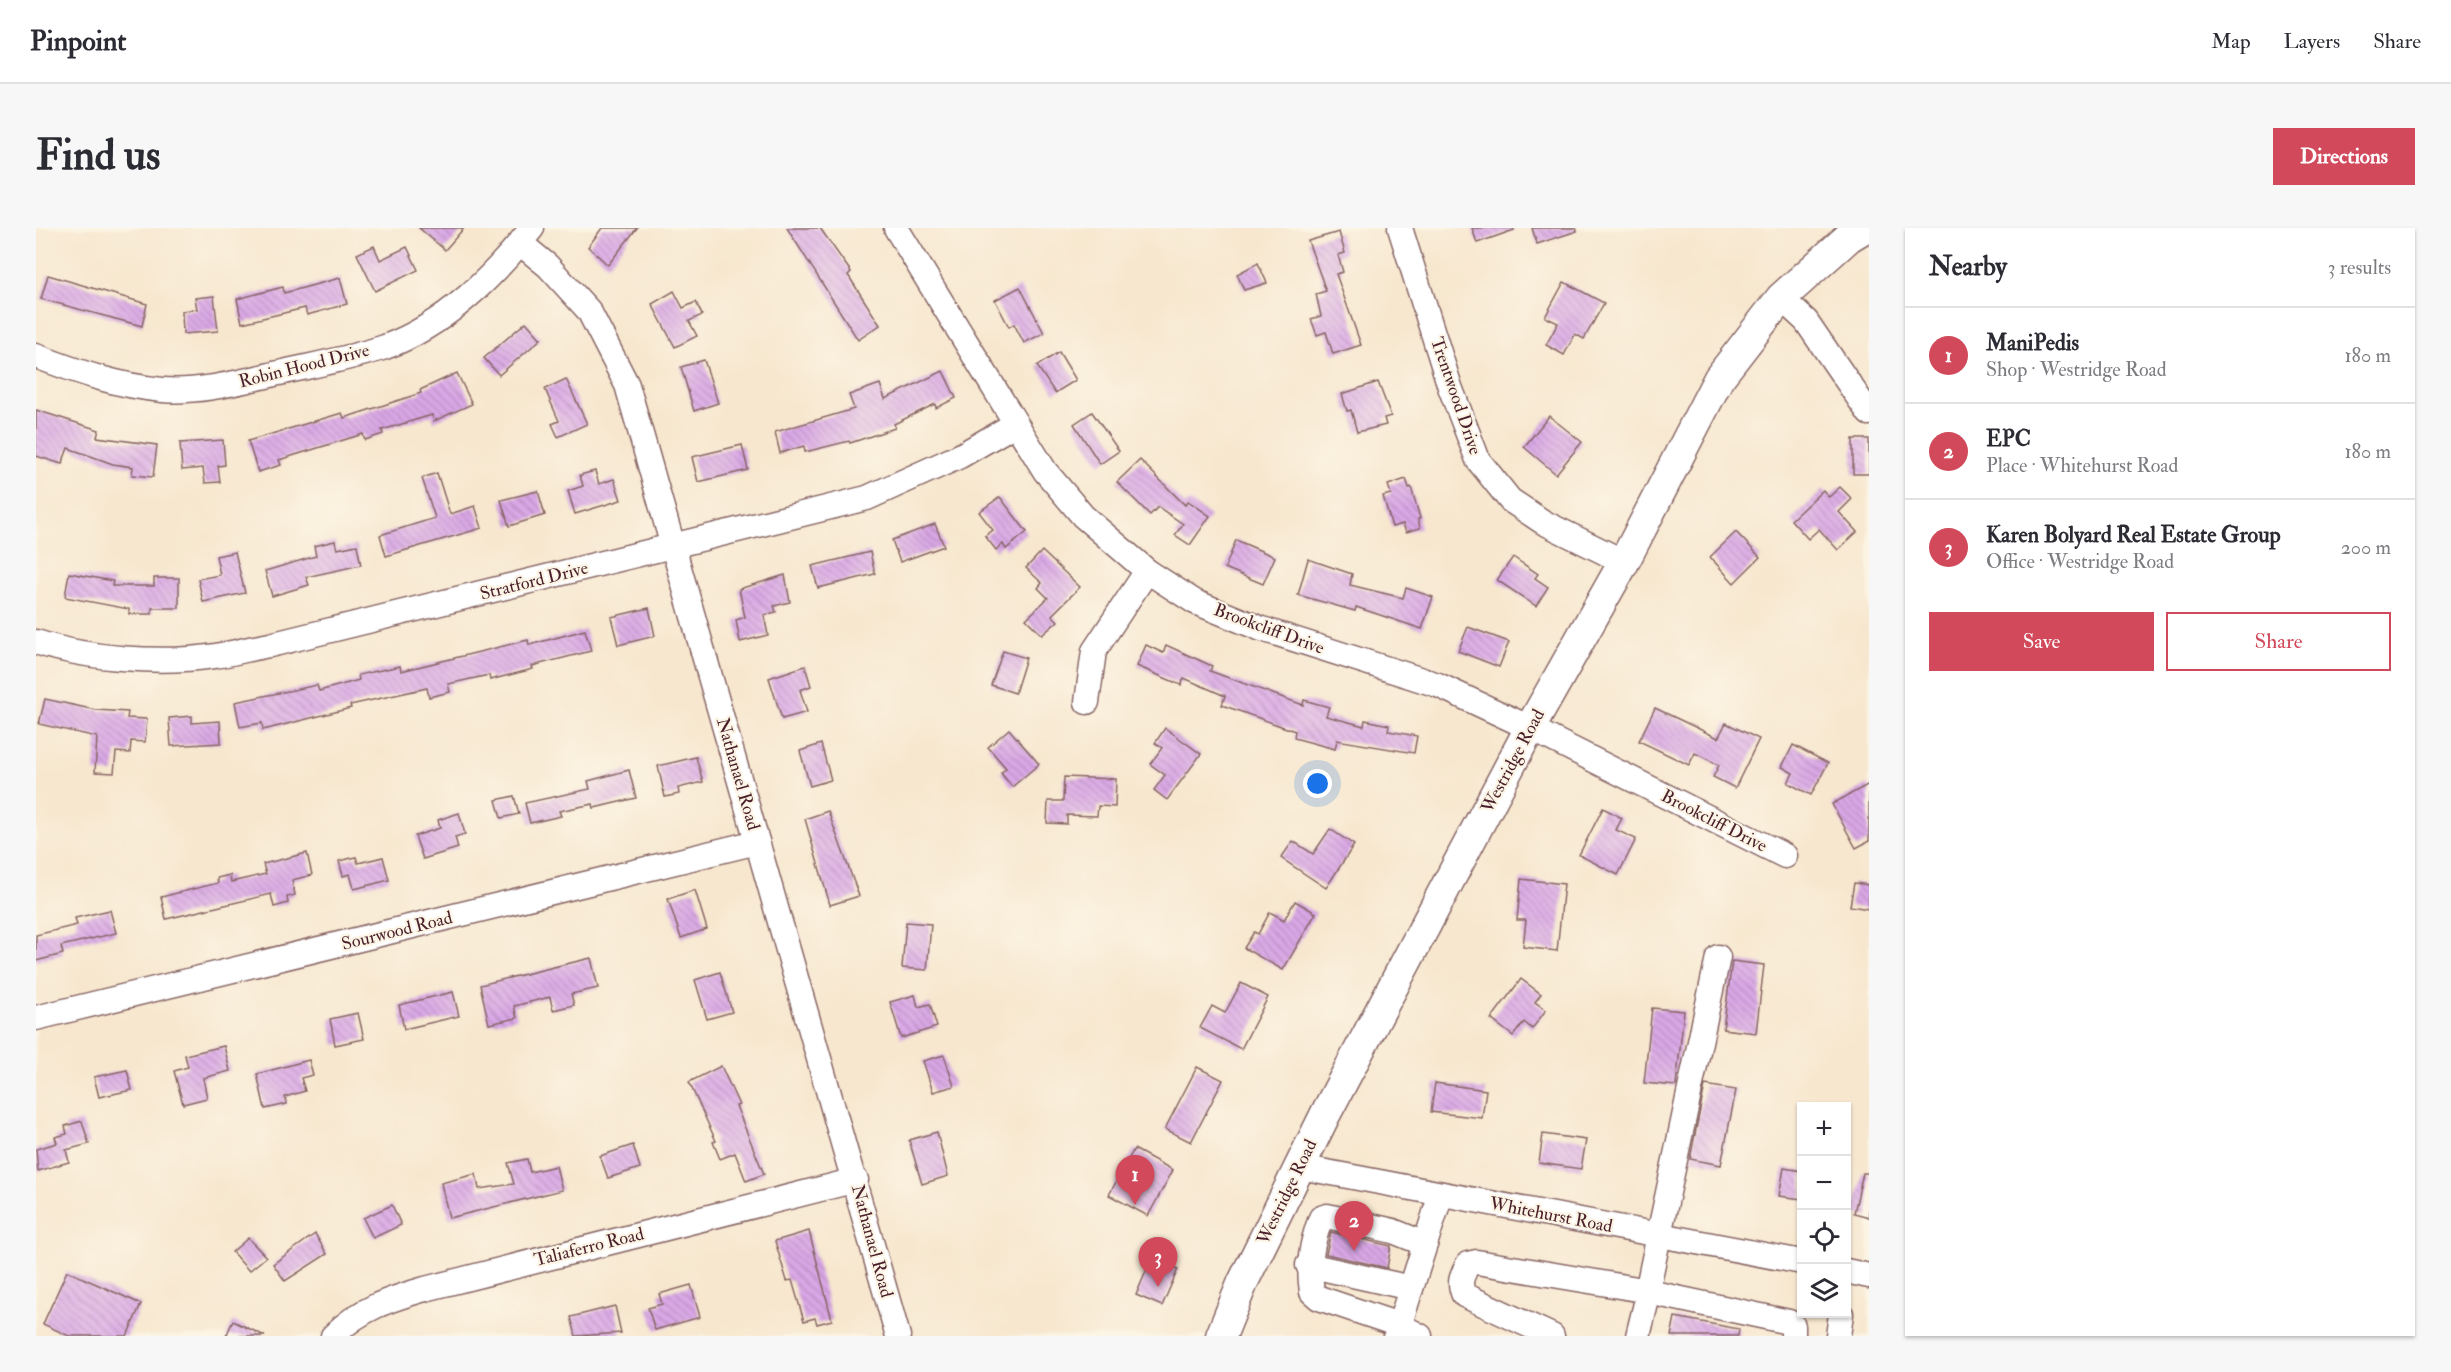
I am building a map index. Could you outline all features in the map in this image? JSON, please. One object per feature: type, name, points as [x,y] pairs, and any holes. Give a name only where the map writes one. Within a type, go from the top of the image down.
[{"type":"main road","name":"Westridge Road","points":[[1221,1336],[1243,1282],[1326,1113],[1530,728],[1624,562],[1719,378],[1780,298],[1849,237],[1864,228]]},
{"type":"street","name":"Brookcliff Drive","points":[[896,228],[1045,471],[1083,516],[1147,571],[1195,602],[1248,624],[1438,685],[1530,728],[1785,856]]},
{"type":"street","name":"Trentwood Drive","points":[[1400,228],[1450,387],[1478,460],[1510,500],[1543,522],[1624,562]]},
{"type":"street","name":"Robin Hood Drive","points":[[36,356],[122,385],[165,390],[230,384],[386,346],[431,324],[457,306],[526,236]]},
{"type":"street","name":"Nathanael Road","points":[[526,236],[548,266],[589,311],[627,384],[856,1180],[898,1336]]},
{"type":"street","points":[[1780,298],[1806,321],[1869,413]]},
{"type":"street","name":"Stratford Drive","points":[[36,642],[98,654],[154,660],[214,656],[867,498],[960,456],[1016,424]]},
{"type":"street","points":[[1087,702],[1094,651],[1147,571]]},
{"type":"street","name":"Sourwood Road","points":[[36,1018],[757,842]]},
{"type":"street","points":[[1638,1336],[1718,957]]},
{"type":"street","name":"Whitehurst Road","points":[[1300,1167],[1797,1261]]},
{"type":"street","name":"Taliaferro Road","points":[[333,1336],[346,1322],[377,1303],[856,1180]]},
{"type":"street","points":[[1425,1244],[1393,1232],[1327,1216],[1321,1218],[1312,1241],[1308,1265],[1312,1292],[1319,1298],[1405,1333],[1411,1288],[1441,1194]]},
{"type":"street","points":[[1552,1336],[1464,1295],[1460,1287],[1461,1277],[1468,1264],[1477,1262],[1649,1291],[1789,1322],[1793,1326],[1793,1336]]},
{"type":"street","points":[[1308,1265],[1411,1288]]},
{"type":"street","points":[[1838,1336],[1840,1318]]},
{"type":"building","points":[[419,228],[464,228],[445,250]]},
{"type":"building","points":[[602,228],[637,228],[608,265],[588,247]]},
{"type":"building","points":[[787,228],[820,228],[851,272],[848,275],[880,325],[858,340]]},
{"type":"building","points":[[1472,228],[1513,228],[1514,230],[1477,243]]},
{"type":"building","points":[[1532,228],[1576,228],[1577,231],[1537,244]]},
{"type":"building","points":[[1339,232],[1345,253],[1338,255],[1343,272],[1336,274],[1361,345],[1333,354],[1326,332],[1317,335],[1311,319],[1321,316],[1316,294],[1326,291],[1308,241]]},
{"type":"building","points":[[374,246],[380,260],[407,247],[418,270],[375,291],[357,254]]},
{"type":"building","points":[[1258,263],[1267,283],[1244,290],[1237,274]]},
{"type":"building","points":[[48,275],[147,304],[142,326],[41,299]]},
{"type":"building","points":[[340,278],[347,304],[307,315],[305,308],[242,323],[237,299],[283,287],[284,293]]},
{"type":"building","points":[[1564,282],[1604,303],[1584,339],[1575,334],[1564,355],[1546,345],[1558,323],[1545,317]]},
{"type":"building","points":[[1020,287],[1044,333],[1024,343],[1014,324],[1009,327],[995,300]]},
{"type":"building","points":[[674,291],[683,308],[696,302],[702,315],[689,321],[697,336],[675,347],[652,304]]},
{"type":"building","points":[[214,296],[218,331],[183,334],[182,311],[197,309],[195,298]]},
{"type":"building","points":[[526,322],[541,339],[499,375],[484,358]]},
{"type":"building","points":[[1059,352],[1076,380],[1055,393],[1037,366]]},
{"type":"building","points":[[704,360],[718,403],[694,411],[681,367]]},
{"type":"building","points":[[943,371],[956,398],[936,408],[935,404],[894,424],[895,428],[850,443],[849,441],[805,452],[804,446],[780,453],[775,432],[854,409],[849,395],[880,384],[885,399]]},
{"type":"building","points":[[457,373],[472,404],[434,421],[432,415],[382,430],[383,434],[365,440],[363,434],[279,460],[281,465],[258,472],[248,441],[342,413],[344,418],[421,393],[420,390]]},
{"type":"building","points":[[566,379],[587,424],[558,437],[552,424],[559,421],[545,389]]},
{"type":"building","points":[[1378,382],[1391,416],[1384,418],[1386,425],[1357,432],[1351,410],[1347,411],[1342,394]]},
{"type":"building","points":[[36,410],[99,430],[97,437],[157,445],[153,477],[132,475],[133,467],[113,464],[68,448],[62,464],[36,456]]},
{"type":"building","points":[[1092,412],[1119,451],[1100,464],[1074,424]]},
{"type":"building","points":[[1549,416],[1582,442],[1556,474],[1524,447]]},
{"type":"building","points":[[1853,439],[1869,439],[1869,474],[1853,474]]},
{"type":"building","points":[[223,440],[225,465],[218,466],[220,482],[205,483],[203,468],[182,470],[180,443]]},
{"type":"building","points":[[742,445],[748,470],[698,482],[692,457]]},
{"type":"building","points":[[1140,460],[1185,505],[1188,501],[1210,516],[1190,545],[1175,535],[1183,524],[1158,507],[1150,515],[1117,482]]},
{"type":"building","points":[[595,471],[599,484],[614,479],[621,500],[575,514],[568,491],[583,486],[580,475]]},
{"type":"building","points":[[437,473],[450,514],[475,506],[482,528],[386,556],[380,535],[435,518],[422,478]]},
{"type":"building","points":[[1406,479],[1409,488],[1411,487],[1420,518],[1418,519],[1420,528],[1406,532],[1403,524],[1392,527],[1383,496],[1391,494],[1388,485]]},
{"type":"building","points":[[1840,487],[1852,499],[1839,512],[1857,532],[1838,550],[1819,529],[1808,539],[1791,520],[1823,490],[1829,497]]},
{"type":"building","points":[[538,491],[545,515],[509,526],[501,500]]},
{"type":"building","points":[[1000,497],[1027,532],[1006,549],[1003,544],[996,550],[985,536],[993,530],[979,512]]},
{"type":"building","points":[[935,524],[944,546],[900,562],[892,540]]},
{"type":"building","points":[[1736,532],[1760,557],[1734,583],[1710,557]]},
{"type":"building","points":[[1236,540],[1275,557],[1263,584],[1225,568]]},
{"type":"building","points":[[335,541],[337,549],[357,545],[361,565],[306,577],[309,585],[272,596],[265,571],[316,556],[314,546]]},
{"type":"building","points":[[1042,551],[1080,587],[1052,615],[1058,621],[1042,635],[1026,619],[1048,598],[1038,588],[1042,583],[1026,568]]},
{"type":"building","points":[[235,552],[245,593],[203,602],[198,579],[220,575],[216,556]]},
{"type":"building","points":[[870,552],[875,574],[818,588],[812,566]]},
{"type":"building","points":[[1513,557],[1538,574],[1535,578],[1548,587],[1536,606],[1497,580]]},
{"type":"building","points":[[1308,559],[1352,574],[1350,585],[1403,598],[1406,588],[1433,597],[1422,629],[1356,607],[1355,611],[1298,595]]},
{"type":"building","points":[[69,573],[113,581],[112,586],[154,586],[154,578],[179,578],[179,608],[152,608],[152,614],[129,614],[129,609],[65,597]]},
{"type":"building","points":[[785,575],[790,602],[774,606],[776,612],[764,615],[768,635],[740,642],[736,620],[745,617],[739,589]]},
{"type":"building","points":[[649,608],[655,636],[618,645],[611,617]]},
{"type":"building","points":[[1468,627],[1509,642],[1499,667],[1458,651]]},
{"type":"building","points":[[585,630],[591,651],[532,666],[533,669],[490,680],[489,675],[448,684],[450,692],[429,697],[427,688],[350,705],[351,708],[263,730],[262,723],[240,727],[235,702],[317,685],[319,691],[359,680],[358,675],[400,666],[401,671],[528,640],[529,645]]},
{"type":"building","points":[[1146,645],[1163,653],[1166,645],[1212,666],[1210,671],[1303,705],[1304,700],[1329,707],[1326,716],[1364,726],[1365,720],[1389,725],[1388,731],[1417,736],[1414,753],[1337,740],[1335,749],[1294,738],[1295,731],[1222,705],[1225,696],[1184,678],[1181,685],[1137,666]]},
{"type":"building","points":[[1003,651],[1026,658],[1015,693],[991,685]]},
{"type":"building","points":[[805,666],[811,686],[800,690],[807,712],[782,719],[769,678]]},
{"type":"building","points":[[45,699],[96,710],[128,712],[127,718],[147,719],[145,742],[131,741],[130,753],[116,752],[114,773],[95,772],[97,737],[39,724]]},
{"type":"building","points":[[1655,708],[1718,738],[1726,723],[1759,739],[1735,788],[1713,777],[1719,765],[1695,753],[1689,765],[1639,741]]},
{"type":"building","points":[[192,716],[192,723],[220,721],[221,743],[171,746],[169,718]]},
{"type":"building","points":[[1165,728],[1201,754],[1167,800],[1154,790],[1165,775],[1150,764],[1162,748],[1155,743]]},
{"type":"building","points":[[1009,729],[1039,764],[1012,787],[1001,773],[1006,768],[988,747]]},
{"type":"building","points":[[821,744],[831,780],[810,786],[800,751]]},
{"type":"building","points":[[1793,745],[1828,763],[1811,795],[1788,783],[1793,773],[1782,767]]},
{"type":"building","points":[[696,757],[703,782],[678,788],[679,794],[665,797],[658,766]]},
{"type":"building","points":[[629,770],[636,798],[594,808],[593,804],[559,811],[561,816],[530,823],[525,803],[590,789],[588,781]]},
{"type":"building","points":[[1064,777],[1116,779],[1115,807],[1098,806],[1097,816],[1067,815],[1067,824],[1047,823],[1048,801],[1063,801]]},
{"type":"building","points":[[1869,784],[1869,841],[1856,848],[1832,804]]},
{"type":"building","points":[[514,796],[519,814],[501,818],[496,800]]},
{"type":"building","points":[[1603,808],[1622,818],[1616,830],[1636,839],[1618,875],[1579,855]]},
{"type":"building","points":[[828,811],[859,896],[830,905],[805,819]]},
{"type":"building","points":[[459,813],[465,834],[455,837],[458,848],[423,859],[415,836],[440,828],[438,820]]},
{"type":"building","points":[[1330,829],[1354,845],[1326,888],[1281,858],[1293,841],[1313,854]]},
{"type":"building","points":[[307,853],[312,875],[292,880],[295,895],[287,897],[288,903],[274,907],[271,894],[166,919],[161,897],[218,883],[217,878],[230,875],[231,882],[266,874],[263,864]]},
{"type":"building","points":[[356,857],[358,863],[383,857],[389,880],[354,889],[350,874],[343,876],[339,861]]},
{"type":"building","points":[[1521,879],[1564,884],[1557,951],[1523,947],[1526,920],[1517,920]]},
{"type":"building","points":[[1854,883],[1869,885],[1869,909],[1850,906]]},
{"type":"building","points":[[695,890],[707,929],[681,938],[668,899]]},
{"type":"building","points":[[1295,901],[1316,913],[1283,970],[1244,948],[1254,932],[1258,934],[1270,912],[1284,920]]},
{"type":"building","points":[[110,910],[116,933],[61,946],[63,954],[36,961],[36,935],[77,925],[75,918]]},
{"type":"building","points":[[906,922],[931,924],[927,970],[902,968]]},
{"type":"building","points":[[591,958],[598,988],[571,994],[574,1005],[553,1010],[550,997],[514,1006],[517,1018],[489,1024],[480,985]]},
{"type":"building","points":[[1732,961],[1764,965],[1756,1033],[1723,1029]]},
{"type":"building","points":[[720,972],[732,1012],[707,1019],[695,980]]},
{"type":"building","points":[[1521,979],[1541,994],[1535,1002],[1546,1010],[1532,1029],[1524,1022],[1513,1036],[1491,1019]]},
{"type":"building","points":[[1241,983],[1268,997],[1241,1049],[1200,1028],[1212,1006],[1225,1013]]},
{"type":"building","points":[[453,992],[459,1016],[404,1029],[399,1005]]},
{"type":"building","points":[[915,995],[918,1007],[930,1004],[937,1027],[901,1038],[890,1002]]},
{"type":"building","points":[[1652,1008],[1684,1011],[1676,1086],[1644,1083]]},
{"type":"building","points":[[358,1013],[364,1039],[335,1045],[330,1019]]},
{"type":"building","points":[[224,1046],[230,1071],[203,1078],[207,1098],[183,1104],[174,1071],[188,1067],[185,1055]]},
{"type":"building","points":[[944,1055],[954,1086],[933,1092],[923,1061]]},
{"type":"building","points":[[309,1060],[313,1075],[301,1078],[305,1091],[285,1097],[287,1104],[265,1109],[257,1074]]},
{"type":"building","points":[[721,1066],[739,1105],[736,1106],[764,1174],[746,1181],[735,1153],[720,1159],[713,1142],[716,1141],[689,1082]]},
{"type":"building","points":[[1197,1067],[1223,1080],[1191,1142],[1165,1129]]},
{"type":"building","points":[[127,1070],[132,1090],[99,1097],[94,1077]]},
{"type":"building","points":[[1435,1083],[1486,1090],[1482,1118],[1431,1112]]},
{"type":"building","points":[[1705,1085],[1736,1090],[1721,1165],[1690,1159]]},
{"type":"building","points":[[82,1121],[89,1144],[66,1150],[69,1162],[38,1171],[36,1149],[57,1143],[55,1137],[67,1134],[65,1126]]},
{"type":"building","points":[[937,1132],[948,1176],[922,1184],[909,1140]]},
{"type":"building","points":[[1543,1134],[1586,1140],[1581,1169],[1539,1163]]},
{"type":"building","points":[[633,1145],[640,1168],[608,1178],[600,1156]]},
{"type":"building","points":[[1134,1149],[1173,1170],[1148,1216],[1109,1195]]},
{"type":"building","points":[[527,1159],[530,1172],[556,1166],[562,1190],[449,1218],[441,1183],[476,1174],[479,1189],[514,1184],[508,1163]]},
{"type":"building","points":[[1784,1168],[1797,1170],[1797,1198],[1779,1196]]},
{"type":"building","points":[[1863,1173],[1869,1173],[1869,1217],[1854,1213]]},
{"type":"building","points":[[392,1205],[401,1225],[373,1238],[363,1218]]},
{"type":"building","points":[[809,1231],[832,1320],[817,1324],[815,1318],[804,1321],[792,1280],[787,1281],[775,1241]]},
{"type":"building","points":[[1331,1232],[1391,1246],[1387,1268],[1326,1254]]},
{"type":"building","points":[[315,1234],[327,1254],[285,1281],[273,1264]]},
{"type":"building","points":[[248,1238],[266,1257],[249,1271],[232,1252]]},
{"type":"building","points":[[1152,1257],[1178,1269],[1162,1306],[1136,1295]]},
{"type":"building","points":[[67,1271],[141,1304],[127,1336],[69,1336],[43,1324]]},
{"type":"building","points":[[691,1285],[700,1317],[655,1330],[648,1308],[662,1304],[659,1294]]},
{"type":"building","points":[[615,1306],[621,1333],[576,1336],[571,1317]]},
{"type":"building","points":[[1675,1317],[1739,1329],[1738,1336],[1671,1336]]},
{"type":"building","points":[[233,1321],[265,1336],[226,1336]]},
{"type":"place","name":"ManiPedis","points":[[1135,1205]]},
{"type":"place","name":"EPC","points":[[1354,1251]]},
{"type":"place","name":"Karen Bolyard Real Estate Group","points":[[1158,1287]]}]
